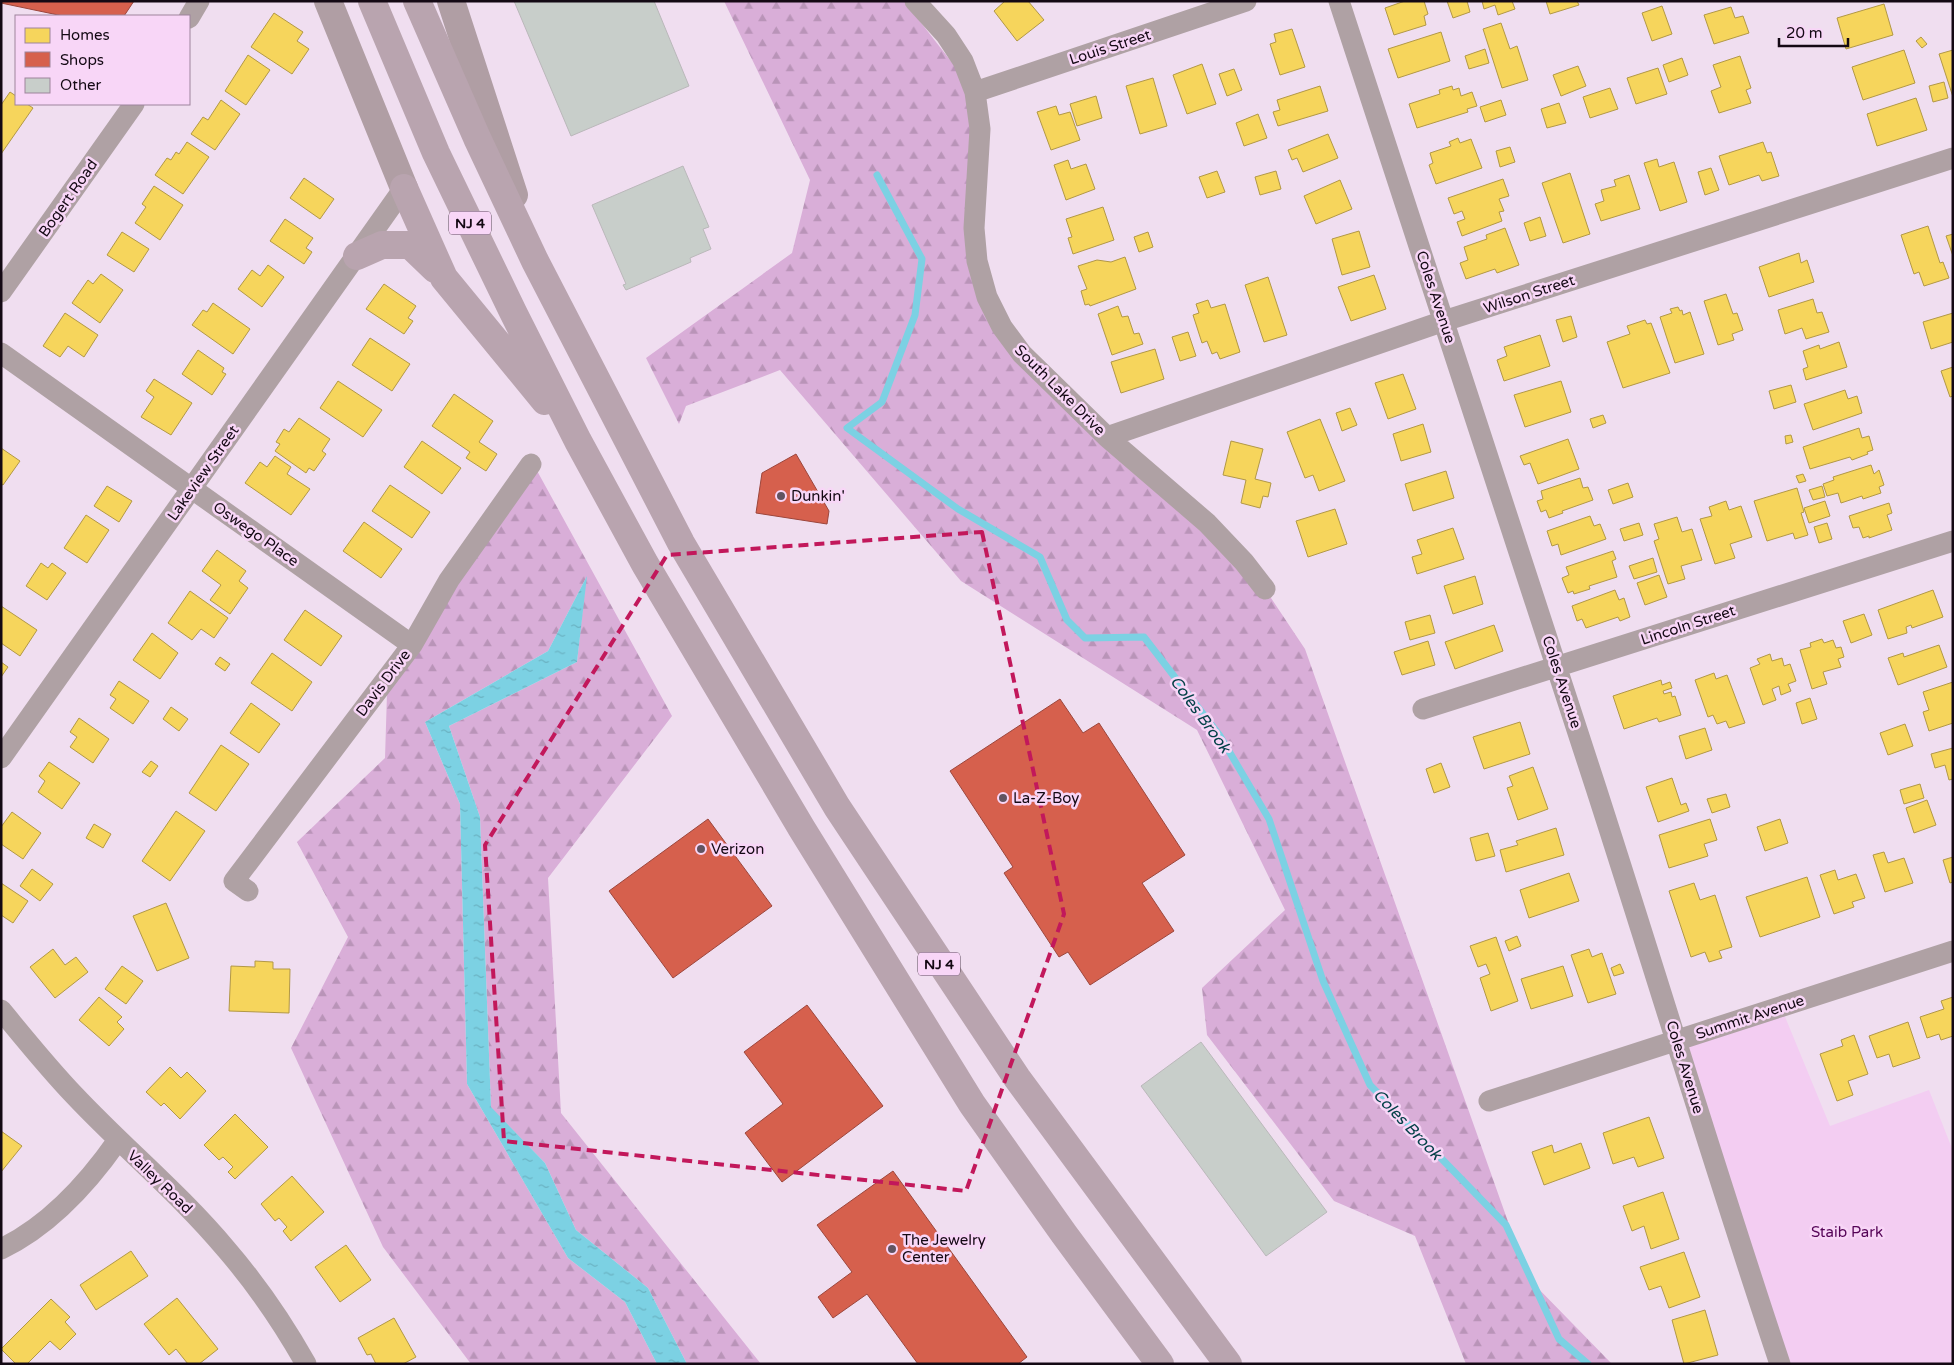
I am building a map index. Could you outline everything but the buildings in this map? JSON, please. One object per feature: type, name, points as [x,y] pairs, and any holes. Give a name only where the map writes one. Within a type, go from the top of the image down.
[{"type":"highway","name":"NJ 4","points":[[372,1],[436,152],[513,312],[578,440],[645,564],[802,829],[968,1096],[1064,1234],[1160,1364]]},
{"type":"highway","name":"NJ 4","points":[[417,1],[477,138],[535,261],[681,543],[837,807],[1017,1078],[1228,1364]]},
{"type":"highway","points":[[404,188],[444,278]]},
{"type":"highway","points":[[514,196],[535,261]]},
{"type":"highway","points":[[357,256],[382,245],[410,245],[444,278],[578,440]]},
{"type":"street","points":[[190,16],[199,1]]},
{"type":"street","points":[[328,1],[404,188]]},
{"type":"street","points":[[451,1],[514,196]]},
{"type":"street","name":"South Lake Drive","points":[[915,1],[946,35],[963,61],[975,92],[980,130],[974,228],[977,261],[987,297],[1002,327],[1022,354],[1107,437],[1207,523],[1244,562],[1265,590]]},
{"type":"street","name":"Louis Street","points":[[975,92],[1246,1]]},
{"type":"street","name":"Coles Avenue","points":[[1338,1],[1558,668],[1743,1254],[1780,1364]]},
{"type":"street","name":"Bogert Road","points":[[1,292],[133,105]]},
{"type":"street","name":"Wilson Street","points":[[1107,437],[1444,322],[1953,158]]},
{"type":"street","name":"Lakeview Street","points":[[1,758],[404,188]]},
{"type":"street","name":"Oswego Place","points":[[1,353],[412,645]]},
{"type":"street","name":"Davis Drive","points":[[248,891],[234,881],[412,645],[449,580],[531,464]]},
{"type":"street","name":"Lincoln Street","points":[[1423,710],[1953,541]]},
{"type":"street","name":"Summit Avenue","points":[[1489,1101],[1677,1040],[1714,1030],[1953,951]]},
{"type":"street","name":"Valley Road","points":[[1,1010],[74,1095],[184,1203],[226,1248],[257,1287],[292,1338],[306,1364]]},
{"type":"street","points":[[1,1249],[39,1225],[73,1195],[100,1165],[118,1140]]},
{"type":"highlighted area","points":[[982,532],[1064,914],[966,1191],[504,1141],[485,845],[667,555]]},
{"type":"green space","points":[[724,1],[904,1],[975,92],[987,297],[1022,354],[1265,589],[1305,649],[1528,1278],[1612,1364],[1466,1364],[1415,1236],[1334,1201],[1207,1035],[1202,988],[1285,910],[1197,730],[961,581],[780,370],[686,406],[679,424],[646,358],[792,253],[810,180]]},
{"type":"green space","points":[[530,458],[672,716],[548,878],[561,1113],[761,1364],[687,1364],[648,1288],[576,1230],[545,1163],[491,1108],[480,817],[449,726],[577,662],[586,578],[548,651],[425,722],[460,804],[467,1084],[568,1258],[625,1302],[657,1364],[471,1364],[383,1247],[291,1048],[348,937],[297,842],[385,758],[388,661]]},
{"type":"green space","name":"Staib Park","points":[[1781,1007],[1830,1126],[1929,1090],[1953,1151],[1953,1364],[1781,1364],[1677,1040]]},
{"type":"water","points":[[587,576],[577,662],[449,726],[480,817],[491,1107],[545,1163],[576,1230],[648,1288],[687,1364],[657,1364],[625,1302],[568,1258],[467,1084],[460,804],[425,722],[548,651]]},
{"type":"waterway","name":"Coles Brook","points":[[877,175],[922,259],[915,315],[882,402],[847,428],[958,509],[1040,557],[1067,620],[1085,638],[1144,637],[1220,736],[1269,819],[1323,981],[1370,1085],[1506,1225],[1559,1339],[1588,1364]]},
{"type":"place","name":"Dunkin'","points":[[781,496]]},
{"type":"place","name":"La-Z-Boy","points":[[1003,798]]},
{"type":"place","name":"Verizon","points":[[701,849]]},
{"type":"place","name":"The Jewelry Center","points":[[892,1249]]}]
